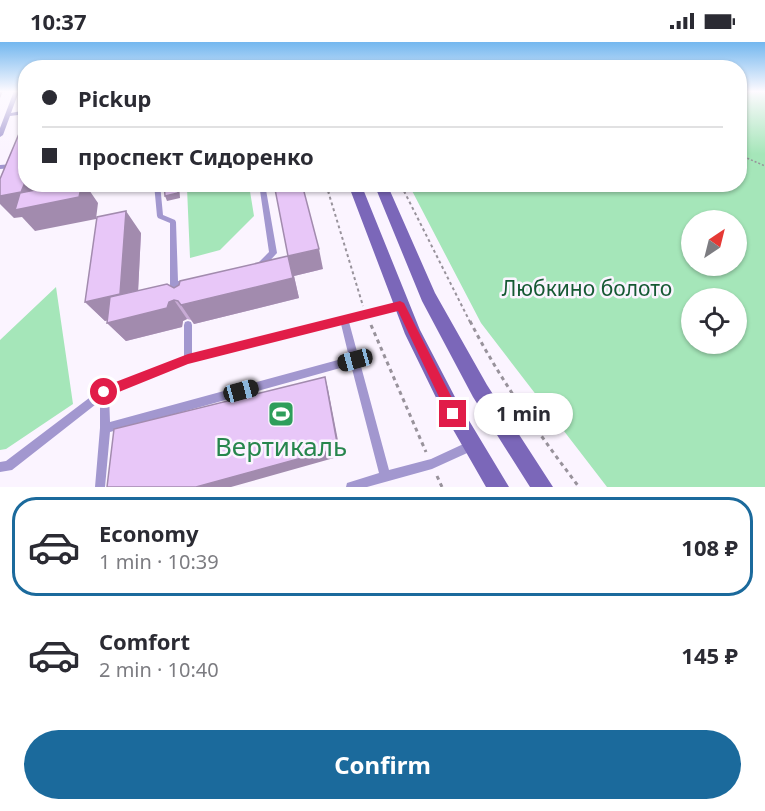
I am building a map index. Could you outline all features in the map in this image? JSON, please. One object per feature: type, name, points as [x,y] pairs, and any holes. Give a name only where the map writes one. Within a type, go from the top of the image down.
[{"type":"main road","points":[[357,192],[400,306],[423,355],[472,445],[498,487]]},
{"type":"main road","points":[[383,192],[433,306],[480,392],[542,487]]},
{"type":"lane","points":[[0,135],[10,112]]},
{"type":"lane","points":[[0,118],[18,114]]},
{"type":"lane","points":[[0,167],[18,166]]},
{"type":"lane","points":[[158,192],[160,216],[173,222],[174,285],[199,280]]},
{"type":"lane","points":[[252,268],[263,265],[273,253],[263,192]]},
{"type":"lane","points":[[188,283],[188,292]]},
{"type":"lane","points":[[0,467],[8,466],[104,392],[188,359],[400,306]]},
{"type":"lane","points":[[345,321],[385,476]]},
{"type":"lane","points":[[188,325],[188,359]]},
{"type":"lane","points":[[105,428],[355,360]]},
{"type":"lane","points":[[100,487],[105,428],[104,392]]},
{"type":"lane","points":[[351,487],[432,464],[472,445]]},
{"type":"path","points":[[747,158],[765,166]]},
{"type":"path","points":[[328,192],[366,314],[442,487]]},
{"type":"path","points":[[404,192],[486,356],[543,441],[579,487]]},
{"type":"green space","name":"Любкино болото","points":[[747,112],[765,112],[765,487],[607,487],[481,323],[413,192],[747,192]]},
{"type":"green space","points":[[187,192],[250,192],[254,216],[220,250],[190,258]]},
{"type":"green space","points":[[56,287],[73,404],[6,449],[0,450],[0,340]]},
{"type":"building","points":[[18,136],[18,192],[21,192],[0,196],[0,179]]},
{"type":"building","points":[[80,192],[79,197],[15,210],[20,193]]},
{"type":"building","points":[[165,192],[178,192],[178,193],[165,196]]},
{"type":"building","points":[[276,192],[304,192],[319,249],[288,256]]},
{"type":"building","points":[[126,211],[120,294],[85,302],[97,217]]},
{"type":"building","points":[[288,256],[293,278],[181,305],[174,300],[169,302],[167,308],[107,323],[110,297],[167,284],[174,288],[179,285],[180,281]]},
{"type":"building","name":"Вертикаль","points":[[325,377],[338,448],[196,487],[107,487],[114,429]]},
{"type":"place","name":"Вертикаль","points":[[281,414]]},
{"type":"route","points":[[104,392],[188,359],[400,306],[453,414]]}]
